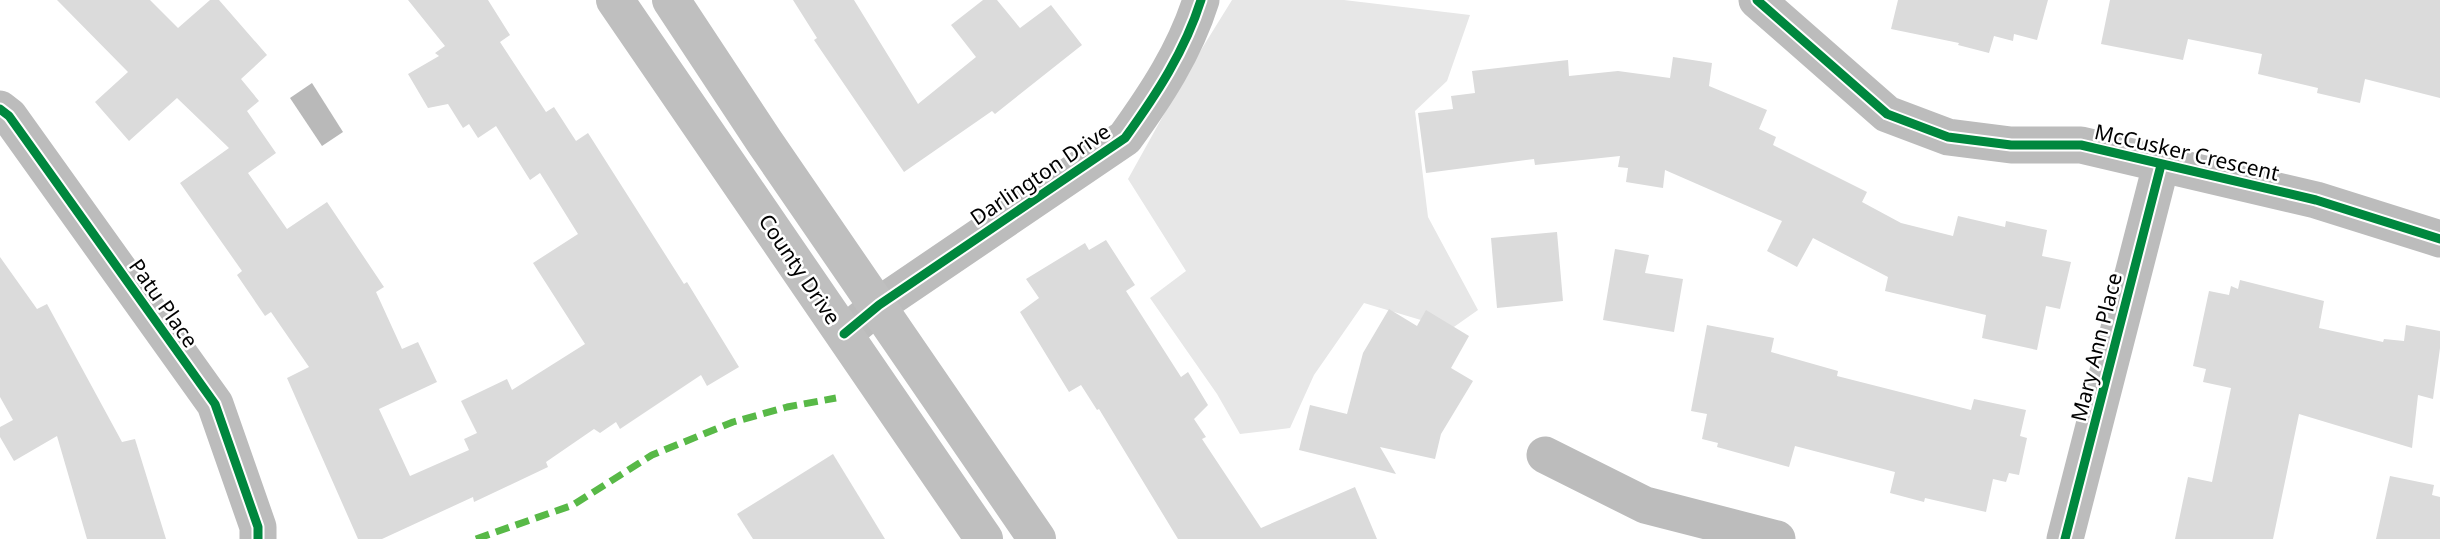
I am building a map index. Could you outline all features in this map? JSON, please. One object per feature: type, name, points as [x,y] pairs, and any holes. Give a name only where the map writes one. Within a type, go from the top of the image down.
[{"type":"main road","name":"County Drive","points":[[615,0],[984,539]]},
{"type":"main road","name":"County Drive","points":[[671,0],[764,141],[1037,539]]},
{"type":"street","name":"Darlington Drive","points":[[844,334],[878,305],[1125,138],[1152,101],[1175,61],[1201,0]]},
{"type":"street","name":"McCusker Crescent","points":[[1757,0],[1887,114],[1948,137],[2011,145],[2081,145],[2316,200],[2440,239]]},
{"type":"street","name":"Patu Place","points":[[0,109],[9,116],[215,404],[258,527],[258,539]]},
{"type":"street","name":"Mary Ann Place","points":[[2065,539],[2161,165]]},
{"type":"street","points":[[1545,455],[1645,505],[1777,539]]},
{"type":"shaded area","points":[[1232,0],[1344,0],[1470,15],[1447,81],[1415,111],[1428,217],[1478,310],[1451,329],[1364,303],[1314,375],[1290,428],[1240,434],[1217,394],[1150,298],[1186,271],[1128,179],[1188,71]]},
{"type":"shaded area","points":[[312,83],[343,132],[322,146],[290,98]]},
{"type":"building","points":[[57,0],[150,0],[178,28],[210,0],[219,0],[267,55],[241,79],[259,101],[247,111],[276,153],[248,173],[287,229],[327,202],[384,287],[376,292],[402,349],[418,342],[437,382],[379,409],[410,476],[469,450],[464,439],[477,433],[461,401],[507,379],[512,390],[585,344],[533,263],[578,234],[540,173],[530,180],[496,126],[478,138],[469,124],[463,128],[448,104],[428,108],[408,74],[439,56],[435,53],[445,46],[408,0],[488,0],[510,35],[500,42],[546,112],[554,107],[576,141],[588,133],[684,284],[687,282],[739,367],[707,386],[701,375],[620,429],[616,422],[600,433],[594,429],[546,462],[548,467],[474,502],[473,497],[382,539],[358,539],[287,378],[309,367],[271,312],[265,316],[237,275],[242,271],[180,183],[229,148],[177,98],[129,141],[95,102],[128,72]]},
{"type":"building","points":[[793,0],[854,0],[918,104],[976,57],[951,25],[983,0],[997,0],[1020,28],[1051,5],[1082,45],[995,114],[992,111],[904,172],[814,40],[817,38]]},
{"type":"building","points":[[1898,0],[2048,0],[2037,40],[2014,34],[2013,41],[1994,36],[1989,53],[1958,45],[1959,43],[1891,29]]},
{"type":"building","points":[[2110,0],[2440,0],[2440,98],[2365,79],[2360,103],[2317,93],[2318,88],[2258,74],[2262,54],[2188,39],[2183,60],[2101,44]]},
{"type":"building","points":[[1673,57],[1712,63],[1709,86],[1767,110],[1759,129],[1776,137],[1773,145],[1867,192],[1862,202],[1901,223],[1953,236],[1958,216],[2005,227],[2006,221],[2047,230],[2042,256],[2071,262],[2060,309],[2046,306],[2037,350],[1982,338],[1986,315],[1885,291],[1888,277],[1813,238],[1797,267],[1767,251],[1782,221],[1665,170],[1663,188],[1626,182],[1628,168],[1618,167],[1620,156],[1535,165],[1534,159],[1426,173],[1418,113],[1453,109],[1451,96],[1475,93],[1472,71],[1568,60],[1569,76],[1618,71],[1670,78]]},
{"type":"building","points":[[1557,232],[1563,301],[1497,308],[1491,238]]},
{"type":"building","points":[[1106,240],[1135,285],[1126,291],[1181,377],[1188,372],[1208,405],[1194,419],[1206,437],[1202,439],[1261,528],[1355,487],[1377,539],[1178,539],[1099,409],[1097,410],[1081,385],[1069,392],[1020,312],[1039,298],[1026,279],[1085,243],[1089,250]]},
{"type":"building","points":[[1615,249],[1649,255],[1645,273],[1683,279],[1674,332],[1603,320]]},
{"type":"building","points":[[0,257],[37,309],[47,304],[122,442],[135,439],[166,539],[87,539],[57,436],[14,461],[0,437],[0,427],[13,420],[0,397]]},
{"type":"building","points":[[2240,280],[2324,301],[2319,328],[2383,342],[2384,339],[2404,341],[2406,325],[2440,331],[2433,399],[2418,395],[2412,448],[2299,414],[2273,539],[2175,539],[2188,477],[2212,482],[2231,388],[2203,382],[2206,369],[2193,366],[2209,291],[2229,295],[2231,286],[2238,289]]},
{"type":"building","points":[[1389,309],[1417,326],[1426,310],[1469,336],[1451,368],[1473,381],[1441,434],[1435,459],[1380,447],[1396,474],[1299,450],[1310,405],[1347,414],[1363,353]]},
{"type":"building","points":[[1707,325],[1774,338],[1771,352],[1838,371],[1837,376],[1971,410],[1974,399],[2026,410],[2020,436],[2027,438],[2019,475],[2009,473],[2006,482],[1993,479],[1986,512],[1925,498],[1924,502],[1890,493],[1895,472],[1795,446],[1789,467],[1717,447],[1718,443],[1702,439],[1707,414],[1691,411]]},
{"type":"building","points":[[833,454],[885,539],[753,539],[737,514]]},
{"type":"building","points":[[2390,476],[2434,485],[2432,495],[2440,497],[2440,539],[2376,539]]},
{"type":"marked path","points":[[476,539],[573,505],[652,455],[733,422],[787,407],[836,398]]},
{"type":"cycle path","points":[[844,334],[879,305],[1125,138],[1169,72],[1187,37],[1201,0]]},
{"type":"cycle path","points":[[1757,0],[1887,114],[1948,137],[2011,145],[2081,145],[2316,200],[2440,239]]},
{"type":"cycle path","points":[[0,109],[9,116],[215,404],[258,527],[258,539]]},
{"type":"cycle path","points":[[2065,539],[2161,165]]}]
